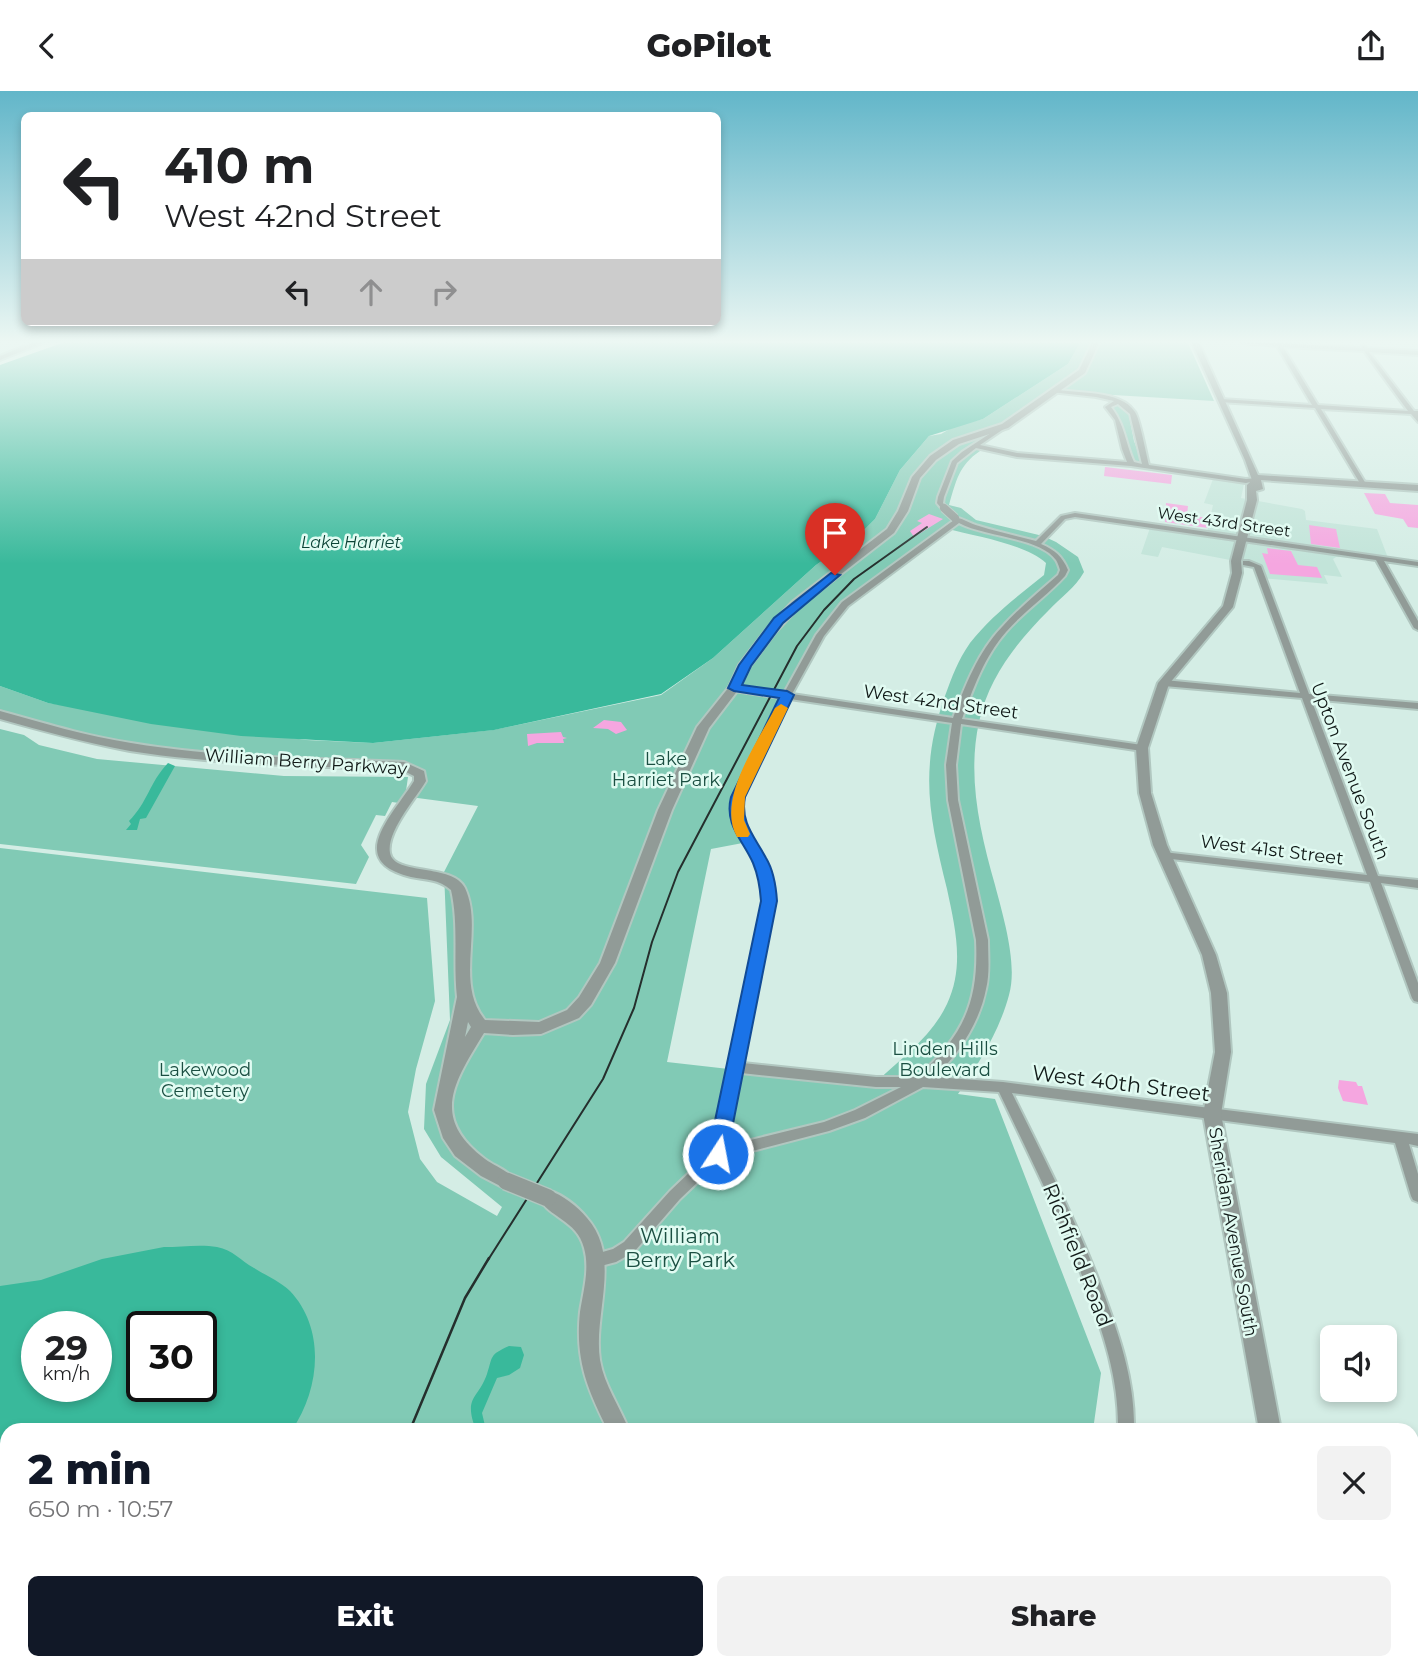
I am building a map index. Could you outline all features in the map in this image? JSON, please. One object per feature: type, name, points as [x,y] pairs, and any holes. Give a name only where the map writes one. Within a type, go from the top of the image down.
[{"type":"street","points":[[597,1260],[616,1255],[629,1247],[667,1203],[718,1154],[824,1127],[860,1114],[918,1084],[937,1067],[960,1037],[973,1014],[981,988],[982,940],[953,800],[951,765],[957,720],[969,687],[990,647],[1004,629],[1056,581],[1064,570],[1059,557],[1037,544],[956,520],[940,502],[951,467],[974,446],[1018,417]]},
{"type":"street","points":[[1115,417],[1131,464]]},
{"type":"street","points":[[1134,417],[1146,466]]},
{"type":"street","points":[[1228,417],[1259,487],[1257,496],[1252,499],[1243,539]]},
{"type":"street","points":[[1322,417],[1363,484]]},
{"type":"street","points":[[480,1026],[541,1028],[573,1014],[585,1002],[607,963],[665,810],[703,727],[734,688],[745,665],[779,621],[891,531],[899,520],[916,477],[923,467],[956,442],[1005,426]]},
{"type":"street","points":[[974,446],[1039,458],[1131,464],[1246,481],[1256,478],[1418,488]]},
{"type":"street","name":"West 43rd Street","points":[[1037,544],[1063,517],[1075,515],[1418,564]]},
{"type":"street","points":[[718,1154],[769,901],[767,880],[760,860],[741,831],[736,808],[738,797],[787,695],[820,635],[845,604],[956,520]]},
{"type":"street","name":"Sheridan Avenue South","points":[[1243,539],[1249,545],[1228,607],[1164,683],[1142,748],[1145,793],[1163,855],[1209,955],[1219,993],[1223,1052],[1212,1114],[1269,1423]]},
{"type":"street","points":[[1379,559],[1418,628]]},
{"type":"street","name":"Upton Avenue South","points":[[1241,568],[1257,566],[1418,998]]},
{"type":"street","points":[[1164,683],[1418,706]]},
{"type":"street","name":"West 42nd Street","points":[[734,688],[1142,748]]},
{"type":"street","name":"William Berry Parkway","points":[[0,715],[104,742],[150,750],[412,768],[420,774],[420,781],[388,833],[383,849],[384,855],[399,869],[411,874],[440,877],[454,884],[460,895],[465,991],[469,1013],[480,1026],[449,1078]]},
{"type":"street","name":"West 41st Street","points":[[1163,855],[1418,884]]},
{"type":"street","name":"William Berry Parkway","points":[[465,991],[443,1110],[452,1137],[461,1151],[473,1162],[506,1181],[570,1210],[583,1223],[592,1238],[597,1260],[588,1330],[590,1361],[602,1396],[616,1423]]},
{"type":"street","name":"West 40th Street","points":[[735,1067],[876,1082],[942,1082],[1003,1087],[1418,1140]]},
{"type":"street","name":"Richfield Road","points":[[1003,1087],[1079,1244],[1119,1358],[1126,1387],[1126,1423]]},
{"type":"street","points":[[1400,1137],[1418,1196]]},
{"type":"shaded area","points":[[1213,479],[1244,484],[1241,498],[1302,509],[1305,511],[1306,520],[1377,529],[1388,558],[1336,557],[1333,559],[1342,577],[1324,575],[1328,584],[1261,578],[1257,567],[1246,563],[1162,547],[1158,557],[1141,554],[1151,525],[1207,533],[1213,505],[1204,503]]},
{"type":"green space","points":[[987,417],[1016,417],[975,446],[980,451],[963,468],[949,505],[961,508],[976,520],[1043,536],[1056,542],[1078,557],[1084,572],[1006,661],[990,690],[979,722],[974,763],[977,804],[984,845],[1002,911],[1012,969],[1005,1009],[981,1059],[958,1094],[995,1099],[1101,1373],[1094,1423],[0,1423],[0,848],[427,898],[435,1001],[416,1069],[408,1112],[420,1159],[437,1182],[497,1216],[502,1207],[441,1157],[424,1129],[426,1084],[450,1020],[444,872],[478,806],[410,797],[417,770],[150,750],[0,715],[0,686],[48,703],[306,740],[373,743],[493,730],[661,695],[713,658],[816,565],[860,534],[875,519],[900,470],[929,436],[941,434],[955,426]],"holes":[[[948,529],[1013,546],[1037,556],[1046,563],[1044,575],[996,615],[970,643],[945,696],[932,747],[929,770],[932,815],[957,947],[956,975],[952,990],[934,1026],[876,1082],[877,1086],[667,1062],[711,849],[748,842],[738,797],[820,635],[860,590]]]},
{"type":"green space","points":[[1119,417],[1129,417],[1142,462],[1136,462],[1132,455]]},
{"type":"green space","points":[[0,729],[24,735],[39,745],[97,759],[284,776],[408,777],[406,791],[399,803],[392,802],[385,816],[376,815],[361,845],[369,857],[356,884],[0,844]]},
{"type":"water","name":"Lake Harriet","points":[[0,417],[987,417],[929,436],[900,470],[875,519],[860,534],[816,565],[713,658],[661,694],[494,730],[373,743],[241,736],[151,724],[48,703],[0,686]]},
{"type":"water","points":[[168,763],[175,766],[146,818],[140,819],[137,830],[126,830],[131,824],[129,821]]},
{"type":"water","points":[[164,1247],[223,1248],[278,1282],[290,1291],[302,1306],[314,1341],[315,1359],[309,1396],[296,1423],[0,1423],[0,1286],[41,1280],[102,1259]]},
{"type":"water","points":[[509,1346],[521,1347],[524,1355],[520,1368],[497,1378],[482,1413],[484,1423],[473,1423],[471,1404],[493,1357]]},
{"type":"building","points":[[1105,467],[1172,475],[1171,484],[1104,476]]},
{"type":"building","points":[[1364,493],[1385,494],[1390,503],[1418,505],[1418,528],[1408,527],[1403,519],[1375,514]]},
{"type":"building","points":[[1166,503],[1188,506],[1187,515],[1208,518],[1208,528],[1165,522]]},
{"type":"building","points":[[929,514],[943,519],[914,537],[910,531],[922,523],[917,521]]},
{"type":"building","points":[[1309,525],[1336,529],[1340,548],[1311,544]]},
{"type":"building","points":[[1267,548],[1291,551],[1298,565],[1317,567],[1322,578],[1270,574],[1262,553],[1268,554]]},
{"type":"building","points":[[604,720],[621,722],[627,730],[616,734],[608,729],[593,728]]},
{"type":"building","points":[[561,732],[563,737],[567,738],[563,739],[564,743],[537,743],[528,746],[527,734]]},
{"type":"building","points":[[1339,1080],[1356,1082],[1358,1086],[1362,1086],[1368,1105],[1343,1101],[1338,1088]]},
{"type":"tram line","points":[[488,1260],[603,1079],[634,1008],[652,942],[678,872],[797,646],[824,610],[854,579],[927,527]]},
{"type":"tram line","points":[[413,1423],[465,1298],[489,1258]]},
{"type":"slow traffic","points":[[743,834],[737,820],[738,797],[781,708]]},
{"type":"route","points":[[718,1154],[769,901],[767,880],[760,860],[741,831],[736,808],[738,797],[787,695],[734,688],[745,665],[769,632],[796,604],[835,575]]},
{"type":"park label","name":"Lake Harriet Park","points":[[666,770]]},
{"type":"park label","name":"Linden Hills Boulevard","points":[[945,1060]]},
{"type":"park label","name":"Lakewood Cemetery","points":[[205,1080]]},
{"type":"park label","name":"William Berry Park","points":[[680,1247]]}]
